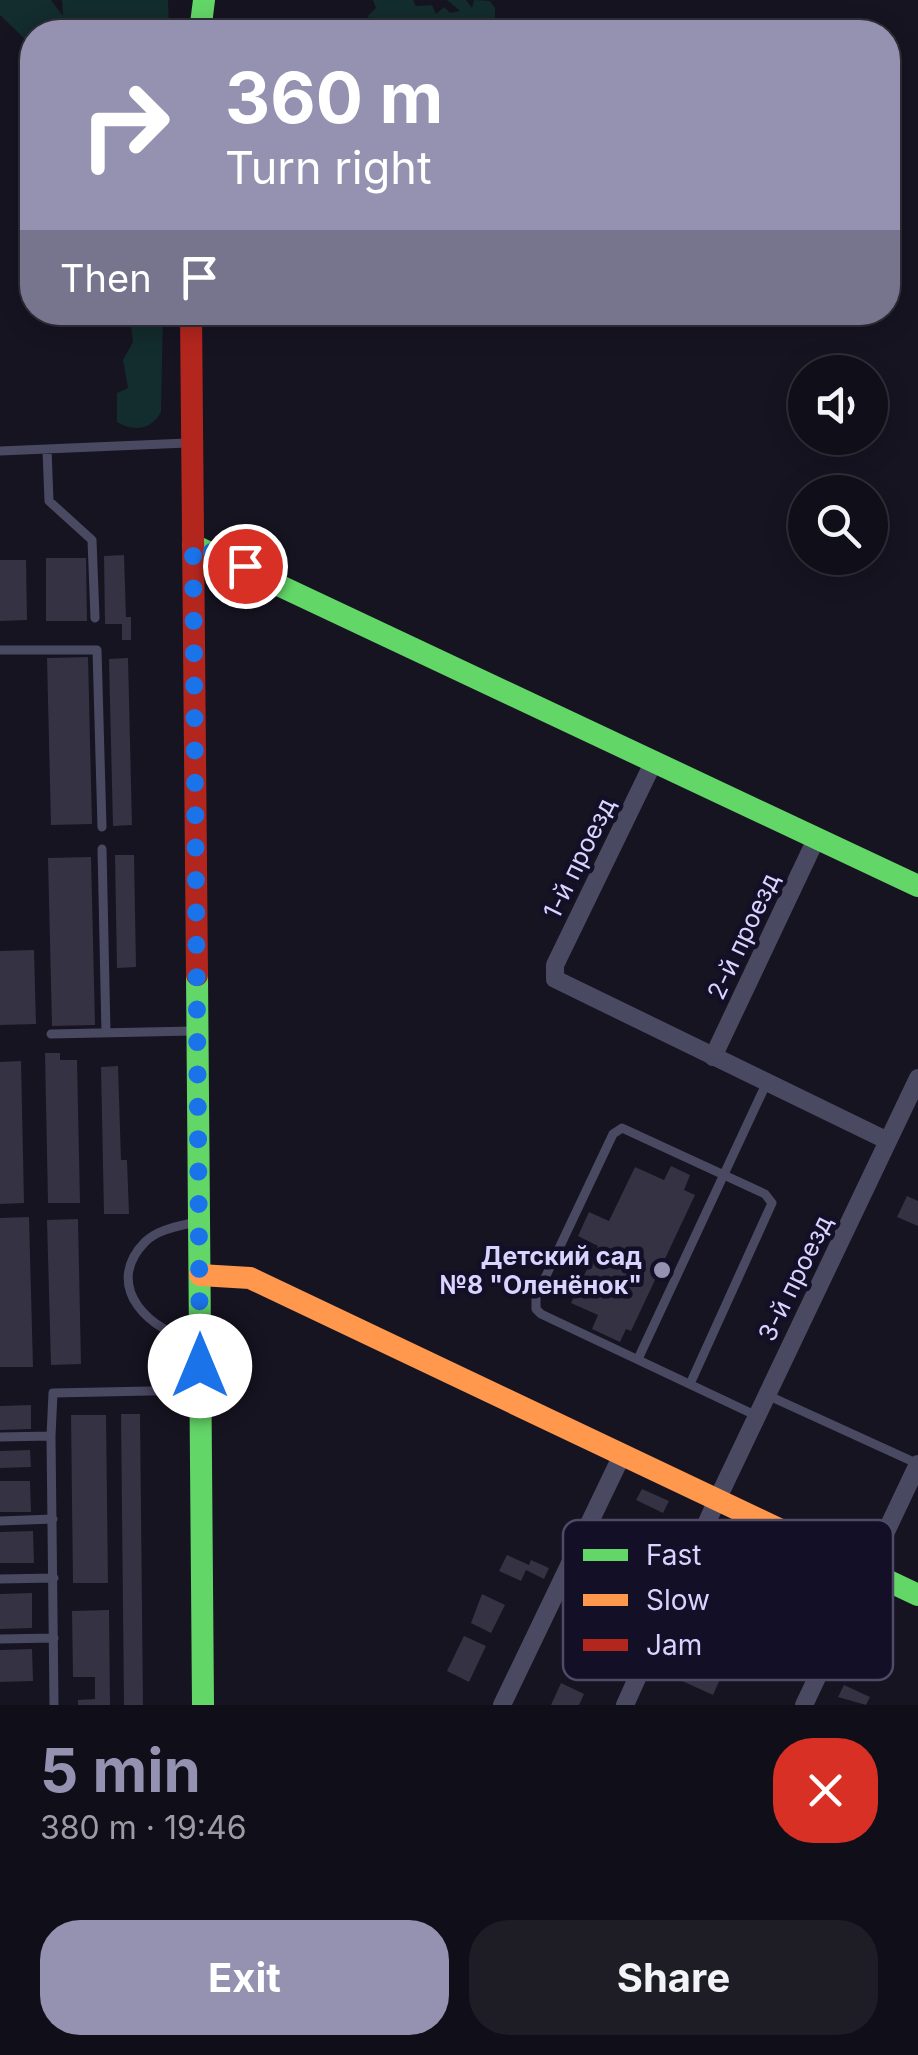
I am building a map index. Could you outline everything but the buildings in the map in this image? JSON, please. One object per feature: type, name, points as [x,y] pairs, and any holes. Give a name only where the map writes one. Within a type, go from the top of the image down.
[{"type":"street","points":[[191,325],[203,1705]]},
{"type":"street","points":[[193,544],[211,549],[918,886]]},
{"type":"street","name":"1-й проезд","points":[[654,761],[555,966],[555,978],[713,1057]]},
{"type":"street","name":"2-й проезд","points":[[713,1057],[817,838]]},
{"type":"street","points":[[713,1057],[888,1140]]},
{"type":"street","name":"3-й проезд","points":[[708,1520],[918,1078]]},
{"type":"street","points":[[200,1274],[250,1278],[760,1520]]},
{"type":"street","points":[[591,1520],[622,1455]]},
{"type":"street","points":[[891,1520],[918,1464]]},
{"type":"street","points":[[502,1705],[563,1578]]},
{"type":"street","points":[[893,1583],[918,1595]]},
{"type":"street","name":"3-й проезд","points":[[625,1705],[636,1680]]},
{"type":"street","points":[[804,1705],[816,1680]]},
{"type":"lane","points":[[0,450],[192,443]]},
{"type":"lane","points":[[46,449],[48,501],[92,540],[96,618]]},
{"type":"lane","points":[[0,650],[96,650],[102,828]]},
{"type":"lane","points":[[102,849],[106,1032]]},
{"type":"lane","points":[[51,1034],[197,1031]]},
{"type":"lane","points":[[638,1359],[767,1082]]},
{"type":"lane","points":[[690,1384],[772,1211],[772,1203],[766,1194],[628,1129],[617,1130],[536,1297],[541,1314],[757,1416]]},
{"type":"lane","points":[[199,1221],[154,1234],[145,1242],[132,1264],[130,1289],[151,1324],[180,1338],[200,1341]]},
{"type":"lane","points":[[54,1705],[52,1394],[200,1390]]},
{"type":"lane","points":[[767,1395],[918,1464]]},
{"type":"lane","points":[[0,1437],[51,1436]]},
{"type":"lane","points":[[0,1520],[53,1519]]},
{"type":"lane","points":[[0,1579],[54,1578]]},
{"type":"lane","points":[[0,1639],[54,1638]]},
{"type":"green space","points":[[0,0],[51,0],[63,16],[62,0],[168,0],[169,20],[20,20],[20,34],[0,15]]},
{"type":"green space","points":[[373,0],[413,0],[416,6],[432,5],[436,14],[444,7],[450,13],[460,11],[447,0],[466,0],[472,8],[474,0],[490,1],[495,8],[495,20],[370,20],[368,16],[376,8]]},
{"type":"green space","points":[[131,325],[163,325],[161,412],[153,423],[142,428],[117,422],[117,393],[128,388],[123,360],[133,342]]},
{"type":"traffic: fast","points":[[202,20],[204,0]]},
{"type":"traffic: fast","points":[[193,545],[918,886]]},
{"type":"traffic: fast","points":[[197,975],[203,1705]]},
{"type":"traffic: fast","points":[[893,1583],[918,1595]]},
{"type":"traffic: slow","points":[[200,1275],[250,1278],[760,1520]]},
{"type":"traffic: jam","points":[[191,325],[197,975]]},
{"type":"place","name":"Детский сад №8 \"Оленёнок\"","points":[[662,1270]]},
{"type":"route","points":[[200,1366],[193,544],[245,566]]}]
